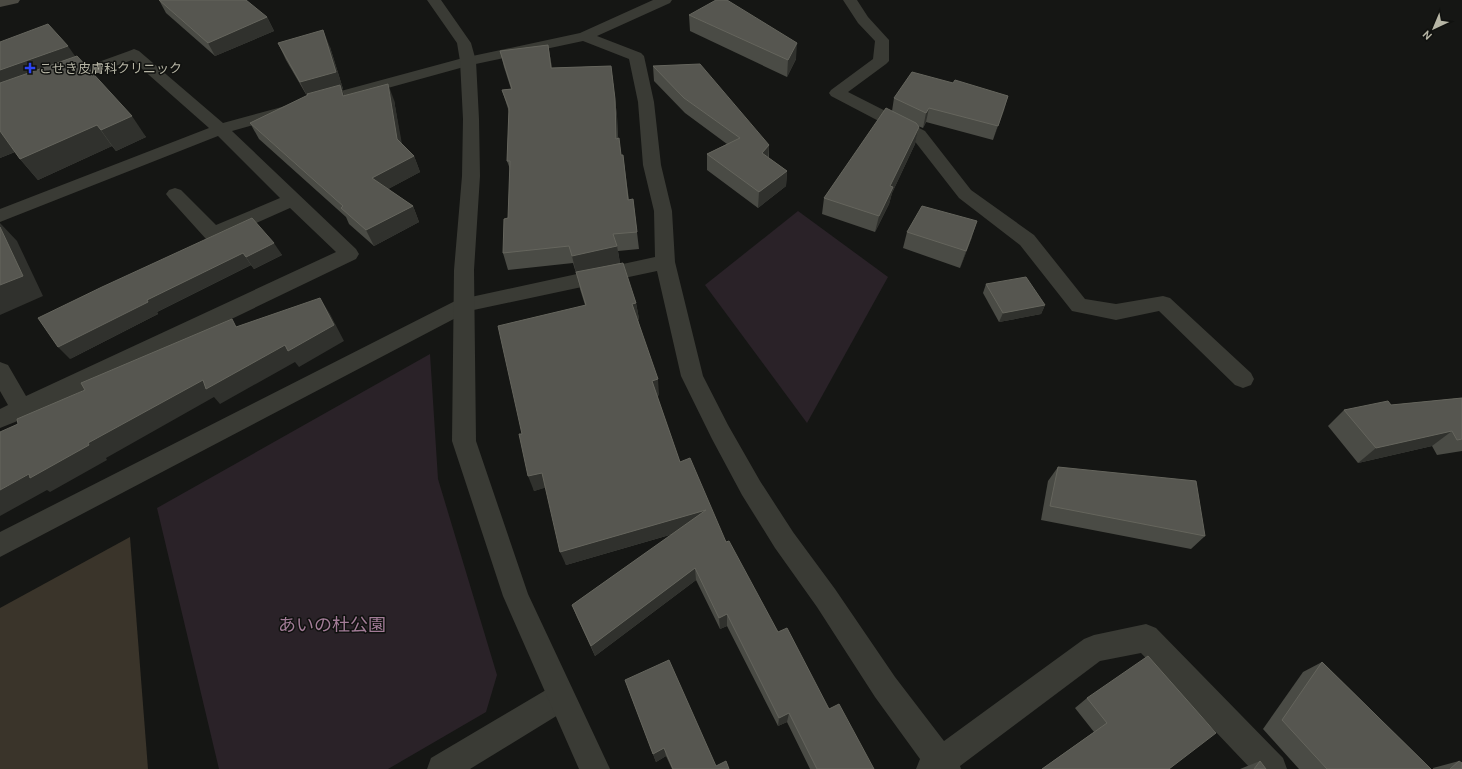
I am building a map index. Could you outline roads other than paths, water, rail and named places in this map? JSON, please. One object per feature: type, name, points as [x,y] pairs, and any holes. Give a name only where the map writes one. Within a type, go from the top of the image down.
[{"type":"main road","points":[[0,3],[13,0]]},
{"type":"street","points":[[434,0],[464,43],[468,61],[471,119],[471,176],[464,270],[464,440],[516,596],[561,697],[596,769]]},
{"type":"street","points":[[0,216],[220,129],[468,61],[584,36],[664,0]]},
{"type":"street","points":[[850,0],[863,20],[882,40],[881,60],[837,93],[919,135],[965,194],[1027,240],[1079,306],[1116,312],[1163,303],[1243,379]]},
{"type":"street","points":[[584,36],[636,56],[646,102],[652,166],[663,212],[664,262],[692,376],[744,476],[784,540],[826,598],[884,687],[939,767],[1094,649],[1146,638],[1272,769]]},
{"type":"street","points":[[0,419],[349,254],[220,129],[134,54],[52,84]]},
{"type":"street","points":[[175,194],[213,234],[292,200]]},
{"type":"street","points":[[0,545],[464,305],[664,262]]},
{"type":"street","points":[[0,371],[22,409]]},
{"type":"street","points":[[442,769],[561,697]]},
{"type":"place","name":"こせき皮膚科クリニック","points":[[30,68]]},
{"type":"park label","name":"あいの杜公園","points":[[332,625]]}]
